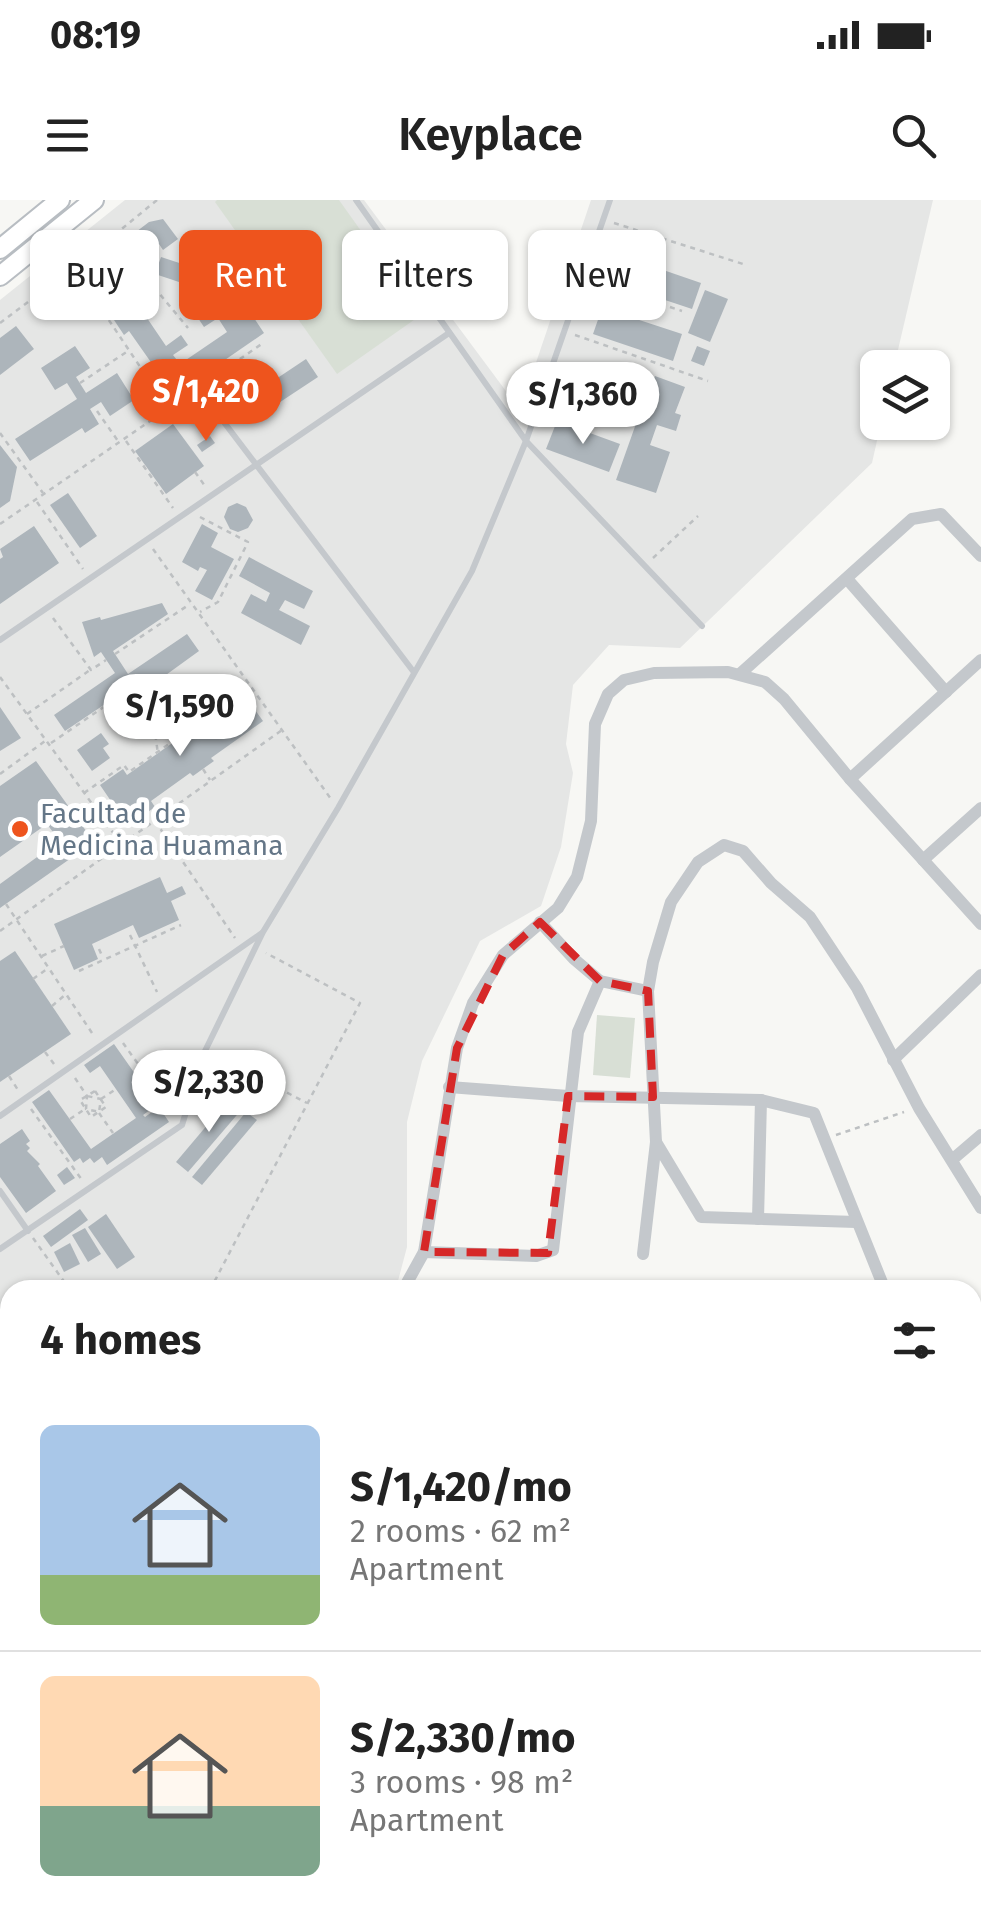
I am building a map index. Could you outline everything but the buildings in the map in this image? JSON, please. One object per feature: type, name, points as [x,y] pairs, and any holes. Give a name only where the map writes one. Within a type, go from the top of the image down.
[{"type":"street","points":[[0,249],[60,200]]},
{"type":"street","points":[[0,276],[94,200]]},
{"type":"street","points":[[742,674],[912,520],[941,514],[981,556]]},
{"type":"street","points":[[848,580],[946,692]]},
{"type":"street","points":[[850,779],[981,660]]},
{"type":"street","points":[[409,1280],[424,1252],[457,1048],[473,1004],[504,954],[558,908],[577,877],[591,821],[596,724],[608,694],[624,680],[654,672],[742,674],[765,682],[981,924]]},
{"type":"street","points":[[923,860],[981,808]]},
{"type":"street","points":[[644,1254],[656,1142],[648,991],[653,962],[671,902],[698,862],[716,848],[730,845],[743,851],[810,917],[856,988],[919,1108],[981,1208]]},
{"type":"street","points":[[540,922],[600,980],[648,991]]},
{"type":"street","points":[[893,1060],[981,975]]},
{"type":"street","points":[[424,1252],[536,1256],[553,1250],[578,1032],[600,980]]},
{"type":"street","points":[[450,1087],[568,1096],[761,1100],[814,1113],[881,1280]]},
{"type":"street","points":[[758,1219],[761,1100]]},
{"type":"street","points":[[954,1159],[981,1135]]},
{"type":"street","points":[[656,1142],[701,1217],[856,1222]]},
{"type":"lane","points":[[356,200],[526,442],[702,626]]},
{"type":"lane","points":[[600,230],[610,200]]},
{"type":"lane","points":[[0,1249],[182,1125],[206,1050],[263,932],[472,572],[526,442],[568,320]]},
{"type":"lane","points":[[0,640],[449,333]]},
{"type":"lane","points":[[198,388],[413,671]]},
{"type":"lane","points":[[0,1116],[263,932]]},
{"type":"lane","points":[[0,1191],[28,1230]]},
{"type":"path","points":[[120,230],[157,200]]},
{"type":"path","points":[[603,220],[746,265]]},
{"type":"path","points":[[159,293],[188,328]]},
{"type":"path","points":[[0,323],[30,301]]},
{"type":"path","points":[[666,306],[682,311]]},
{"type":"path","points":[[109,320],[168,408]]},
{"type":"path","points":[[564,332],[708,381]]},
{"type":"path","points":[[0,524],[263,343]]},
{"type":"path","points":[[80,383],[129,350]]},
{"type":"path","points":[[542,397],[620,423]]},
{"type":"path","points":[[97,411],[118,442]]},
{"type":"path","points":[[0,433],[44,494]]},
{"type":"path","points":[[124,439],[180,518]]},
{"type":"path","points":[[195,472],[212,496]]},
{"type":"path","points":[[35,500],[90,579]]},
{"type":"path","points":[[189,511],[248,542],[218,602],[199,613]]},
{"type":"path","points":[[645,566],[698,516]]},
{"type":"path","points":[[147,540],[338,808]]},
{"type":"path","points":[[115,654],[192,603]]},
{"type":"path","points":[[46,608],[91,670]]},
{"type":"path","points":[[27,714],[106,660]]},
{"type":"path","points":[[0,676],[122,845]]},
{"type":"path","points":[[84,792],[124,765],[129,772],[158,752],[177,732],[190,729],[251,686]]},
{"type":"path","points":[[0,774],[127,691]]},
{"type":"path","points":[[154,725],[158,752]]},
{"type":"path","points":[[0,931],[282,730]]},
{"type":"path","points":[[203,770],[211,781]]},
{"type":"path","points":[[155,821],[241,948]]},
{"type":"path","points":[[6,904],[101,1045]]},
{"type":"path","points":[[79,971],[181,924]]},
{"type":"path","points":[[130,935],[161,1002]]},
{"type":"path","points":[[41,957],[64,946]]},
{"type":"path","points":[[215,1280],[360,1003],[256,947]]},
{"type":"path","points":[[100,949],[104,959]]},
{"type":"path","points":[[34,979],[49,968]]},
{"type":"path","points":[[52,1006],[66,994]]},
{"type":"path","points":[[117,1034],[182,1125]]},
{"type":"path","points":[[206,1050],[308,1104]]},
{"type":"path","points":[[45,1052],[60,1074]]},
{"type":"path","points":[[9,1076],[88,1189]]},
{"type":"path","points":[[74,1077],[87,1096],[86,1109]]},
{"type":"path","points":[[98,1112],[101,1099],[116,1089]]},
{"type":"path","points":[[87,1096],[101,1099]]},
{"type":"path","points":[[825,1139],[919,1108]]},
{"type":"path","points":[[70,1119],[86,1109],[98,1112],[114,1134]]},
{"type":"path","points":[[28,1230],[63,1280]]},
{"type":"highlighted area","points":[[540,922],[600,981],[648,991],[653,1097],[568,1096],[548,1253],[424,1252],[457,1048],[503,955]]},
{"type":"shaded area","points":[[125,200],[364,200],[386,230],[342,230],[342,320],[453,320],[520,410],[550,320],[666,320],[666,230],[581,230],[591,200],[933,200],[898,350],[860,350],[860,440],[877,440],[872,463],[680,648],[609,645],[573,685],[566,744],[573,773],[561,847],[541,906],[480,941],[422,1061],[407,1122],[407,1247],[398,1280],[0,1280],[0,300],[30,276],[30,320],[159,320],[159,230],[88,230]]},
{"type":"shaded area","points":[[339,200],[360,230],[342,230],[342,320],[414,320],[337,374],[299,320],[322,320],[322,230],[235,230],[215,202]]},
{"type":"shaded area","points":[[597,1015],[635,1018],[630,1078],[593,1075]]},
{"type":"place","name":"Facultad de Medicina Huamana","points":[[20,829]]}]
